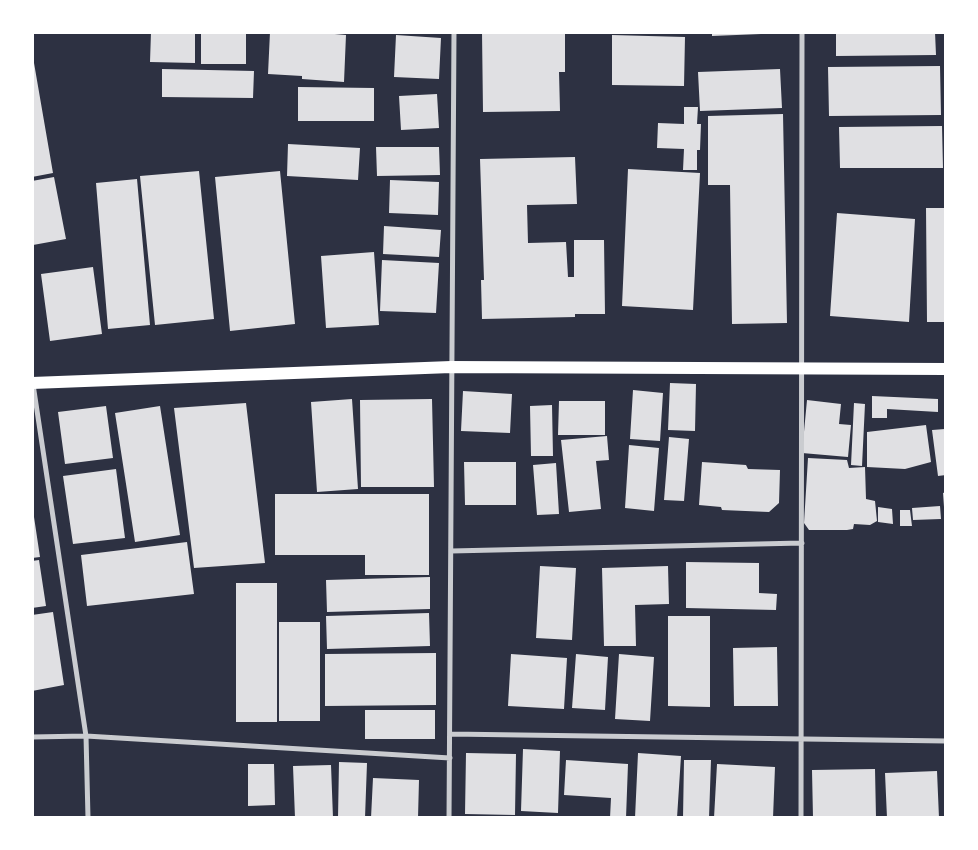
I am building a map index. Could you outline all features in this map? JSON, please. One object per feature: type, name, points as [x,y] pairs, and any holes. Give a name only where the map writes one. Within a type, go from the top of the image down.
[{"type":"main road","points":[[33,381],[451,367],[946,369]]},
{"type":"street","points":[[449,818],[454,32]]},
{"type":"street","points":[[801,818],[802,32]]},
{"type":"street","points":[[33,381],[86,736],[88,818]]},
{"type":"street","points":[[451,551],[802,543]]},
{"type":"street","points":[[450,734],[946,741]]},
{"type":"street","points":[[32,737],[86,736],[450,758]]},
{"type":"building","points":[[151,32],[195,32],[195,63],[150,62]]},
{"type":"building","points":[[201,32],[246,32],[246,64],[201,64]]},
{"type":"building","points":[[270,32],[312,32],[346,35],[344,82],[302,79],[302,76],[268,74]]},
{"type":"building","points":[[482,32],[565,32],[565,72],[559,72],[560,111],[483,112]]},
{"type":"building","points":[[712,32],[761,32],[761,34],[712,36]]},
{"type":"building","points":[[836,32],[935,32],[936,55],[836,56]]},
{"type":"building","points":[[396,35],[441,38],[439,79],[394,77]]},
{"type":"building","points":[[612,35],[685,37],[684,86],[612,85]]},
{"type":"building","points":[[32,63],[34,63],[53,173],[32,177]]},
{"type":"building","points":[[940,66],[941,115],[829,116],[828,67]]},
{"type":"building","points":[[162,69],[254,71],[253,98],[162,97]]},
{"type":"building","points":[[780,69],[782,108],[700,111],[698,72]]},
{"type":"building","points":[[298,87],[374,88],[374,121],[298,121]]},
{"type":"building","points":[[437,94],[439,128],[401,130],[399,96]]},
{"type":"building","points":[[684,107],[698,107],[697,124],[701,124],[700,150],[697,150],[697,170],[683,170],[684,149],[657,148],[658,123],[684,124]]},
{"type":"building","points":[[783,114],[787,323],[732,324],[730,185],[708,185],[708,116]]},
{"type":"building","points":[[942,126],[943,168],[840,168],[839,127]]},
{"type":"building","points":[[288,144],[360,148],[358,180],[287,176]]},
{"type":"building","points":[[376,147],[439,147],[440,175],[377,176]]},
{"type":"building","points":[[575,157],[577,204],[527,205],[528,243],[566,242],[568,277],[574,277],[574,240],[604,240],[605,314],[575,314],[575,317],[482,319],[481,280],[484,280],[480,159]]},
{"type":"building","points":[[628,169],[700,173],[693,310],[622,306]]},
{"type":"building","points":[[199,171],[214,319],[155,325],[140,176]]},
{"type":"building","points":[[280,171],[295,324],[230,331],[215,177]]},
{"type":"building","points":[[54,177],[66,239],[33,245],[32,181]]},
{"type":"building","points":[[137,179],[150,325],[108,329],[96,183]]},
{"type":"building","points":[[390,180],[439,182],[438,215],[389,213]]},
{"type":"building","points":[[926,208],[946,208],[946,322],[927,322]]},
{"type":"building","points":[[837,213],[915,219],[909,322],[830,316]]},
{"type":"building","points":[[384,226],[441,230],[439,257],[383,254]]},
{"type":"building","points":[[374,252],[379,325],[326,328],[321,256]]},
{"type":"building","points":[[382,260],[439,263],[436,313],[380,311]]},
{"type":"building","points":[[93,267],[102,334],[50,341],[41,274]]},
{"type":"building","points":[[670,383],[696,384],[695,431],[668,430]]},
{"type":"building","points":[[633,390],[663,393],[660,441],[630,439]]},
{"type":"building","points":[[463,391],[512,394],[510,433],[461,431]]},
{"type":"building","points":[[872,396],[938,399],[938,412],[887,409],[887,418],[872,418]]},
{"type":"building","points":[[352,399],[358,489],[317,492],[311,402]]},
{"type":"building","points":[[432,399],[434,487],[361,487],[360,400]]},
{"type":"building","points":[[807,400],[841,404],[839,424],[851,425],[848,457],[802,453]]},
{"type":"building","points":[[559,401],[605,401],[605,435],[558,435]]},
{"type":"building","points":[[246,403],[265,563],[194,568],[174,408]]},
{"type":"building","points":[[854,403],[865,404],[862,466],[851,465]]},
{"type":"building","points":[[552,405],[553,456],[531,456],[530,406]]},
{"type":"building","points":[[106,406],[113,458],[65,464],[58,412]]},
{"type":"building","points":[[160,406],[180,535],[135,542],[115,413]]},
{"type":"building","points":[[926,425],[931,462],[905,469],[867,467],[867,432]]},
{"type":"building","points":[[945,429],[946,475],[938,476],[932,430]]},
{"type":"building","points":[[607,436],[609,460],[596,461],[601,509],[569,512],[561,440]]},
{"type":"building","points":[[669,437],[689,439],[684,501],[664,500]]},
{"type":"building","points":[[629,445],[659,448],[654,511],[625,508]]},
{"type":"building","points":[[808,458],[847,460],[849,468],[865,467],[866,499],[875,501],[877,521],[870,525],[854,524],[853,529],[847,530],[809,530],[804,523]]},
{"type":"building","points":[[464,462],[516,462],[516,505],[465,505]]},
{"type":"building","points":[[702,462],[746,465],[748,469],[780,470],[779,503],[769,512],[722,510],[721,507],[699,505]]},
{"type":"building","points":[[556,463],[559,514],[537,515],[533,465]]},
{"type":"building","points":[[116,469],[125,538],[73,544],[63,476]]},
{"type":"building","points":[[946,492],[946,507],[944,507],[943,493]]},
{"type":"building","points":[[275,494],[429,494],[429,575],[365,575],[365,555],[275,555]]},
{"type":"building","points":[[940,506],[941,519],[913,520],[912,508]]},
{"type":"building","points":[[878,507],[892,509],[893,524],[878,522]]},
{"type":"building","points":[[900,510],[910,510],[912,526],[900,526]]},
{"type":"building","points":[[32,517],[34,517],[40,557],[32,558]]},
{"type":"building","points":[[187,542],[194,594],[87,606],[81,555]]},
{"type":"building","points":[[39,560],[46,606],[32,608],[32,561]]},
{"type":"building","points":[[686,562],[759,563],[759,593],[777,594],[776,610],[686,608]]},
{"type":"building","points":[[540,566],[576,568],[572,640],[536,638]]},
{"type":"building","points":[[668,566],[669,604],[635,605],[636,646],[604,646],[602,568]]},
{"type":"building","points":[[430,577],[430,609],[327,612],[326,580]]},
{"type":"building","points":[[236,583],[277,583],[277,722],[236,722]]},
{"type":"building","points":[[53,612],[64,685],[32,691],[32,615]]},
{"type":"building","points":[[429,613],[430,646],[327,649],[326,616]]},
{"type":"building","points":[[668,616],[710,616],[710,707],[668,706]]},
{"type":"building","points":[[279,622],[320,622],[320,721],[279,721]]},
{"type":"building","points":[[777,647],[778,706],[734,706],[733,648]]},
{"type":"building","points":[[436,653],[436,705],[325,706],[325,654]]},
{"type":"building","points":[[511,654],[567,658],[564,709],[508,706]]},
{"type":"building","points":[[576,654],[608,657],[605,710],[572,708]]},
{"type":"building","points":[[619,654],[654,657],[650,721],[615,719]]},
{"type":"building","points":[[365,710],[435,710],[435,739],[365,739]]},
{"type":"building","points":[[523,749],[560,751],[558,813],[521,811]]},
{"type":"building","points":[[466,753],[516,754],[515,815],[465,814]]},
{"type":"building","points":[[638,753],[681,756],[677,818],[635,818]]},
{"type":"building","points":[[566,760],[628,764],[626,818],[610,818],[611,798],[564,795]]},
{"type":"building","points":[[684,760],[711,760],[709,818],[683,818]]},
{"type":"building","points":[[339,762],[367,763],[365,818],[338,818]]},
{"type":"building","points":[[248,764],[274,764],[275,805],[248,806]]},
{"type":"building","points":[[717,764],[775,767],[773,818],[714,818]]},
{"type":"building","points":[[331,765],[333,818],[295,818],[293,766]]},
{"type":"building","points":[[875,769],[876,818],[813,818],[812,770]]},
{"type":"building","points":[[937,771],[939,818],[887,818],[885,773]]},
{"type":"building","points":[[373,778],[419,780],[418,818],[371,818]]}]
